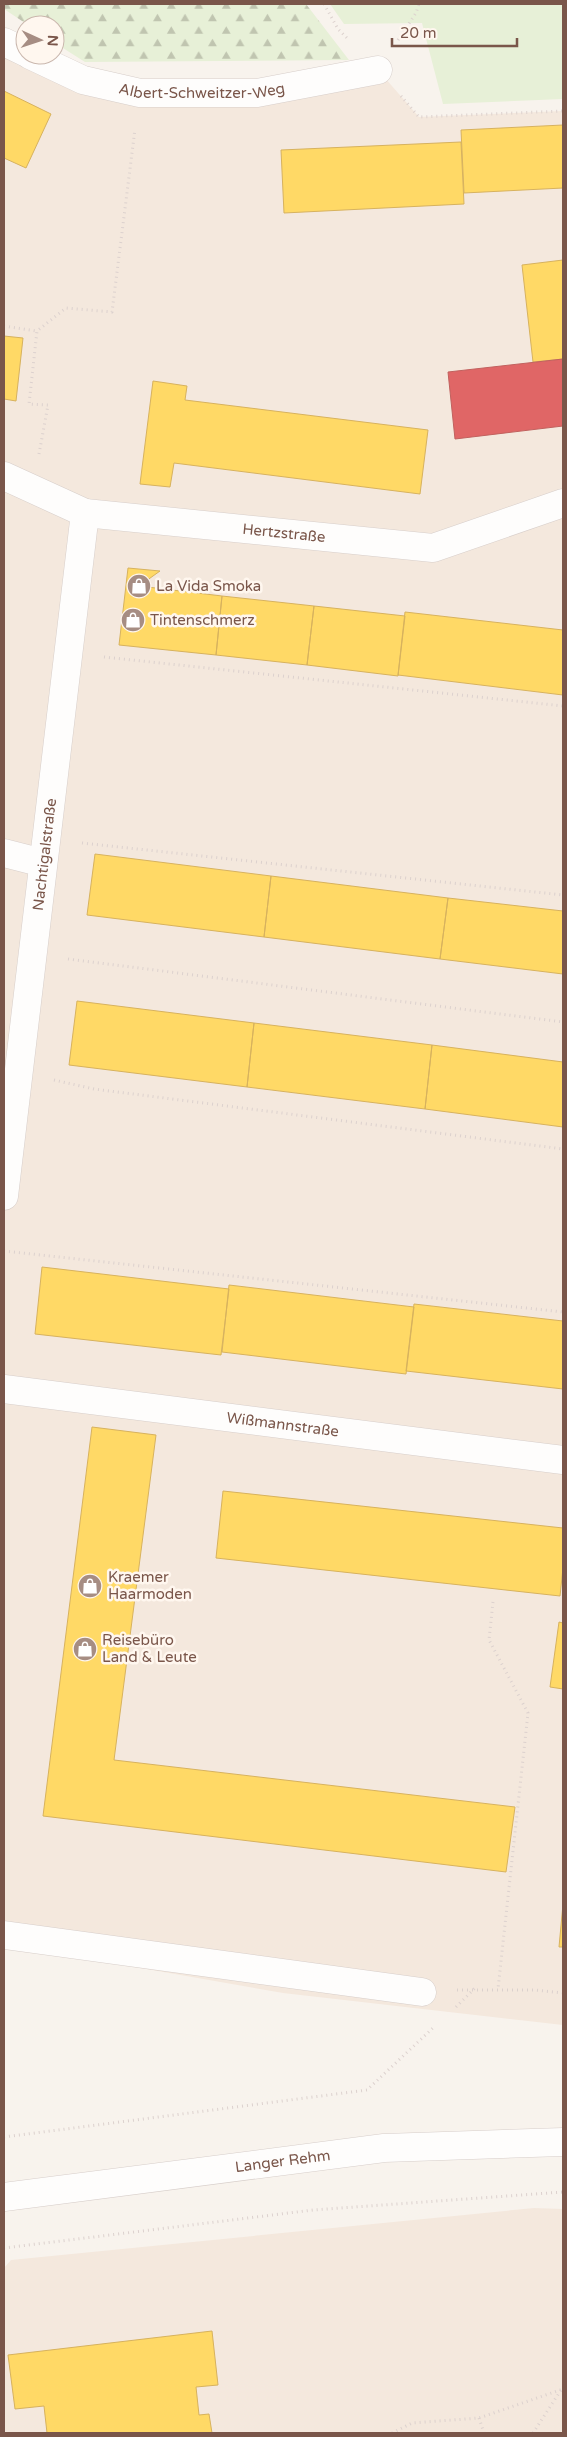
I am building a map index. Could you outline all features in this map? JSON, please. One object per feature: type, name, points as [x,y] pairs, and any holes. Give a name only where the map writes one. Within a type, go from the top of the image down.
[{"type":"street","name":"Albert-Schweitzer-Weg","points":[[51,65],[83,80],[140,93],[257,93],[378,70]]},
{"type":"street","name":"Hertzstraße","points":[[4,476],[85,513],[433,548],[563,503]]},
{"type":"street","name":"Nachtigalstraße","points":[[4,1196],[85,513]]},
{"type":"street","points":[[4,853],[45,851]]},
{"type":"street","name":"Wißmannstraße","points":[[4,1389],[563,1460]]},
{"type":"street","points":[[4,1935],[422,1992]]},
{"type":"street","name":"Langer Rehm","points":[[4,2197],[384,2148],[563,2142]]},
{"type":"path","points":[[416,13],[419,4]]},
{"type":"path","points":[[378,70],[419,117],[563,111]]},
{"type":"path","points":[[40,451],[48,405],[29,404],[37,331],[66,308],[112,312],[140,93]]},
{"type":"path","points":[[4,326],[37,331]]},
{"type":"path","points":[[119,659],[563,706]]},
{"type":"path","points":[[45,851],[563,895]]},
{"type":"path","points":[[32,954],[563,1022]]},
{"type":"path","points":[[67,1082],[94,1089],[563,1149]]},
{"type":"path","points":[[4,1251],[563,1312]]},
{"type":"path","points":[[493,1602],[490,1640],[528,1713],[498,1989]]},
{"type":"path","points":[[453,2009],[475,1988]]},
{"type":"path","points":[[422,1992],[475,1988],[563,1993]]},
{"type":"path","points":[[4,2137],[367,2090],[439,2022]]},
{"type":"path","points":[[4,2248],[313,2210],[563,2192]]},
{"type":"path","points":[[392,2433],[412,2423],[479,2418],[562,2390]]},
{"type":"path","points":[[533,2433],[562,2390]]},
{"type":"path","points":[[479,2418],[484,2433]]},
{"type":"shaded area","points":[[4,29],[15,34],[15,65],[65,65],[65,58],[140,93],[378,70],[419,117],[563,111],[563,2025],[283,1993],[4,1944]]},
{"type":"shaded area","points":[[534,2208],[563,2209],[563,2433],[4,2433],[4,2268],[11,2260]]},
{"type":"green space","points":[[4,4],[306,4],[349,60],[85,62],[65,49],[65,15],[15,16],[4,9]]},
{"type":"green space","points":[[330,4],[563,4],[563,99],[443,104],[422,23],[344,24]]},
{"type":"building: Wohnen","points":[[4,91],[51,114],[26,168],[4,158]]},
{"type":"building: Wohnen","points":[[563,125],[563,188],[464,193],[461,130]]},
{"type":"building: Wohnen","points":[[461,142],[464,204],[284,213],[281,150]]},
{"type":"building: Wohnen","points":[[563,260],[563,359],[533,362],[522,265]]},
{"type":"building: Wohnen","points":[[4,336],[23,338],[16,401],[4,399]]},
{"type":"building: Wohnen","points":[[153,381],[187,386],[185,400],[428,430],[420,494],[174,463],[170,487],[140,484]]},
{"type":"building: Wohnen","points":[[128,568],[160,571],[139,586],[222,596],[216,655],[119,645]]},
{"type":"building: Wohnen","points":[[222,596],[314,606],[307,665],[216,655]]},
{"type":"building: Wohnen","points":[[314,606],[405,616],[398,676],[307,665]]},
{"type":"building: Wohnen","points":[[405,612],[563,630],[563,695],[398,675]]},
{"type":"building: Wohnen","points":[[95,854],[271,876],[264,937],[87,915]]},
{"type":"building: Wohnen","points":[[271,876],[448,898],[440,959],[264,937]]},
{"type":"building: Wohnen","points":[[448,898],[563,911],[563,974],[440,959]]},
{"type":"building: Wohnen","points":[[77,1001],[254,1023],[247,1087],[69,1065]]},
{"type":"building: Wohnen","points":[[254,1023],[432,1045],[425,1109],[247,1087]]},
{"type":"building: Wohnen","points":[[432,1045],[563,1062],[563,1127],[425,1109]]},
{"type":"building: Wohnen","points":[[42,1267],[229,1289],[221,1355],[35,1334]]},
{"type":"building: Wohnen","points":[[229,1285],[414,1307],[406,1374],[222,1352]]},
{"type":"building: Wohnen","points":[[414,1304],[563,1321],[563,1389],[406,1371]]},
{"type":"building: Wohnen","points":[[92,1427],[156,1435],[114,1760],[515,1807],[506,1872],[43,1816]]},
{"type":"building: Wohnen","points":[[223,1491],[563,1528],[563,1568],[560,1596],[216,1558]]},
{"type":"building: Wohnen","points":[[559,1622],[563,1623],[563,1689],[550,1687]]},
{"type":"building: Wohnen","points":[[563,1904],[563,1947],[559,1947]]},
{"type":"building: Wohnen","points":[[212,2331],[218,2385],[196,2387],[199,2415],[209,2414],[212,2433],[47,2433],[44,2406],[15,2409],[8,2355]]},
{"type":"building: Handel","points":[[563,359],[563,426],[455,439],[448,372]]},
{"type":"place","name":"La Vida Smoka","points":[[139,586]]},
{"type":"place","name":"Tintenschmerz","points":[[133,620]]},
{"type":"place","name":"Kraemer Haarmoden","points":[[90,1586]]},
{"type":"place","name":"Reisebüro Land & Leute","points":[[85,1649]]}]
